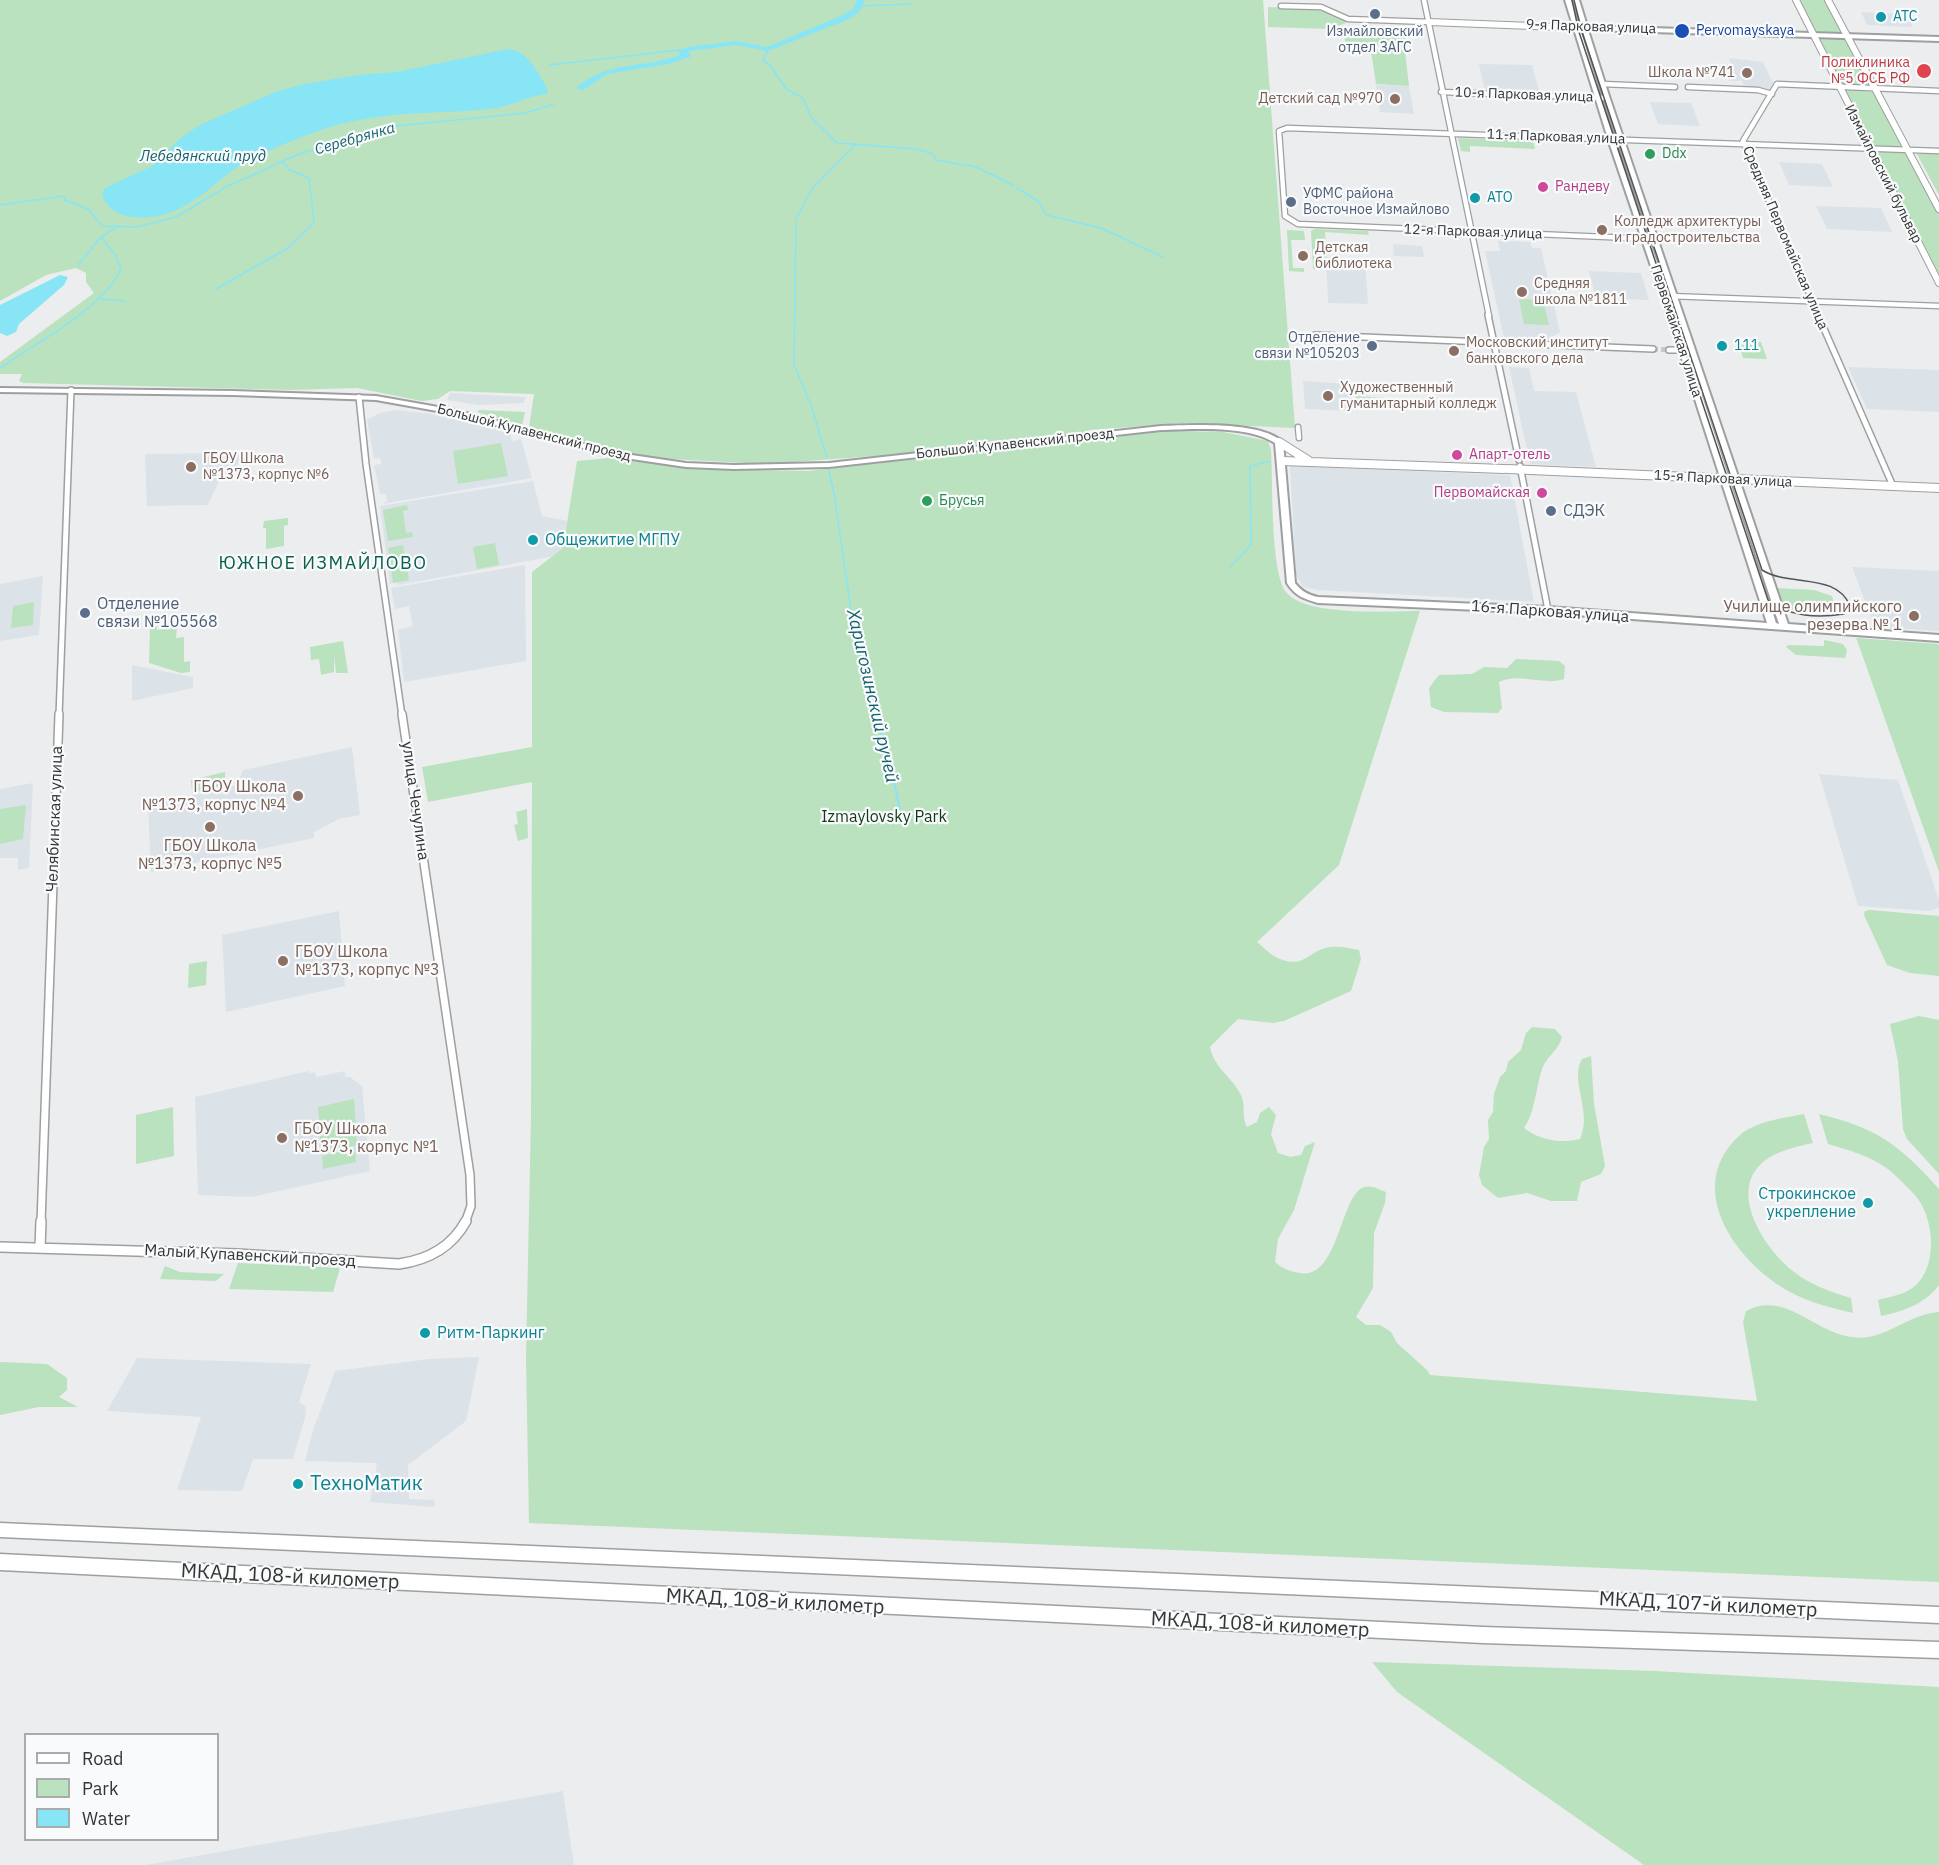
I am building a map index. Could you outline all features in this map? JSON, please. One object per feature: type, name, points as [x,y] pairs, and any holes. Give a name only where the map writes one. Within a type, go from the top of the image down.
[{"type":"highway","name":"МКАД, 108-й километр","points":[[0,1530],[1477,1593]]},
{"type":"highway","name":"МКАД, 108-й километр","points":[[0,1562],[1483,1635]]},
{"type":"highway","name":"МКАД, 107-й километр","points":[[1477,1593],[1939,1615]]},
{"type":"highway","name":"МКАД, 107-й километр","points":[[1483,1635],[1939,1650]]},
{"type":"main road","name":"Первомайская улица","points":[[1568,0],[1611,139],[1674,296],[1785,628]]},
{"type":"main road","points":[[1576,0],[1584,28]]},
{"type":"main road","name":"Первомайская улица","points":[[1584,28],[1621,139],[1664,296],[1773,627]]},
{"type":"main road","name":"9-я Парковая улица","points":[[1584,28],[1939,39]]},
{"type":"main road","name":"Большой Купавенский проезд","points":[[0,388],[359,397],[455,412],[618,455],[676,464],[734,467],[829,465],[1184,427],[1249,432],[1271,436],[1279,442]]},
{"type":"main road","name":"16-я Парковая улица","points":[[1279,442],[1291,583],[1296,592],[1304,597],[1318,600],[1548,610],[1939,638]]},
{"type":"street","points":[[1424,0],[1449,133],[1548,610]]},
{"type":"street","name":"Измайловский бульвар","points":[[1796,0],[1939,283]]},
{"type":"street","name":"Измайловский бульвар","points":[[1828,0],[1939,208]]},
{"type":"street","name":"9-я Парковая улица","points":[[1281,6],[1321,7],[1348,20],[1584,28]]},
{"type":"street","name":"10-я Парковая улица","points":[[1602,84],[1675,87]]},
{"type":"street","points":[[1688,87],[1758,90],[1772,94],[1777,84],[1939,91]]},
{"type":"street","name":"10-я Парковая улица","points":[[1441,93],[1606,98]]},
{"type":"street","name":"Средняя Первомайская улица","points":[[1772,94],[1743,141],[1893,486]]},
{"type":"street","name":"11-я Парковая улица","points":[[1292,223],[1286,216],[1279,131],[1281,128],[1939,151]]},
{"type":"street","name":"12-я Парковая улица","points":[[1292,223],[1650,239]]},
{"type":"street","points":[[1664,296],[1939,306]]},
{"type":"street","points":[[1315,335],[1653,349]]},
{"type":"street","points":[[1669,350],[1692,350]]},
{"type":"street","name":"Челябинская улица","points":[[40,1248],[71,390]]},
{"type":"street","name":"улица Чечулина","points":[[359,397],[361,430],[471,1205]]},
{"type":"street","points":[[1298,427],[1299,438]]},
{"type":"street","name":"15-я Парковая улица","points":[[1279,442],[1311,462]]},
{"type":"street","name":"15-я Парковая улица","points":[[1282,461],[1506,469],[1519,464],[1736,480],[1939,488]]},
{"type":"street","name":"Малый Купавенский проезд","points":[[0,1246],[415,1263],[429,1258],[456,1233],[465,1222],[471,1205]]},
{"type":"shaded area","points":[[1861,12],[1906,14],[1913,27],[1867,25]]},
{"type":"shaded area","name":"Школа №741","points":[[1729,58],[1763,62],[1773,83],[1768,91],[1744,88],[1742,81],[1729,81],[1722,64],[1731,64]]},
{"type":"shaded area","points":[[1479,64],[1532,65],[1540,94],[1485,92]]},
{"type":"shaded area","name":"Детский сад №970","points":[[1376,85],[1409,86],[1414,114],[1380,112]]},
{"type":"shaded area","points":[[1650,102],[1691,103],[1700,126],[1658,124]]},
{"type":"shaded area","points":[[1779,162],[1822,164],[1833,187],[1789,185]]},
{"type":"shaded area","points":[[1816,206],[1881,208],[1892,232],[1827,229]]},
{"type":"shaded area","name":"Средняя школа №1811","points":[[1498,241],[1530,242],[1532,248],[1541,248],[1560,332],[1547,340],[1504,338],[1485,251],[1500,251]]},
{"type":"shaded area","points":[[1393,244],[1422,246],[1424,257],[1394,256]]},
{"type":"shaded area","points":[[1326,257],[1365,259],[1368,304],[1328,303]]},
{"type":"shaded area","points":[[1589,271],[1641,273],[1649,300],[1596,298]]},
{"type":"shaded area","points":[[1509,367],[1529,368],[1534,391],[1576,392],[1596,467],[1530,464]]},
{"type":"shaded area","points":[[1848,367],[1939,370],[1939,412],[1867,409]]},
{"type":"shaded area","name":"Художественный гуманитарный колледж","points":[[1303,381],[1349,384],[1352,411],[1305,409]]},
{"type":"shaded area","points":[[450,393],[525,397],[524,403],[479,405],[447,400]]},
{"type":"shaded area","points":[[397,410],[431,414],[510,433],[512,441],[521,439],[532,478],[382,504],[387,501],[386,494],[380,494],[374,465],[381,464],[381,461],[380,458],[374,459],[367,420],[379,413]]},
{"type":"shaded area","name":"ГБОУ Школа №1373, корпус №6","points":[[242,453],[231,481],[219,481],[208,505],[147,506],[145,454]]},
{"type":"shaded area","points":[[1290,466],[1510,475],[1534,602],[1318,590],[1303,587],[1296,575]]},
{"type":"shaded area","points":[[533,481],[542,516],[573,522],[560,555],[398,585],[397,582],[390,584],[380,506]]},
{"type":"shaded area","points":[[525,565],[526,661],[404,682],[398,630],[413,626],[409,606],[395,609],[391,588]]},
{"type":"shaded area","points":[[1852,567],[1939,571],[1939,631],[1875,627],[1869,612],[1864,612],[1862,605],[1866,604]]},
{"type":"shaded area","points":[[43,576],[39,635],[0,641],[0,584]]},
{"type":"shaded area","points":[[132,665],[193,677],[193,688],[132,701]]},
{"type":"shaded area","points":[[352,747],[360,815],[339,819],[314,832],[314,838],[151,872],[148,806],[237,785],[243,770]]},
{"type":"shaded area","points":[[1819,774],[1898,780],[1939,900],[1939,908],[1928,911],[1858,906]]},
{"type":"shaded area","points":[[33,783],[29,868],[18,870],[18,858],[0,858],[0,789]]},
{"type":"shaded area","name":"ГБОУ Школа №1373, корпус №3","points":[[339,911],[345,986],[226,1012],[222,935]]},
{"type":"shaded area","name":"ГБОУ Школа №1373, корпус №1","points":[[309,1071],[309,1073],[315,1072],[316,1077],[345,1071],[345,1077],[350,1077],[362,1086],[370,1171],[252,1197],[198,1195],[195,1097]]},
{"type":"shaded area","points":[[479,1357],[466,1421],[408,1465],[409,1499],[434,1500],[435,1507],[370,1502],[377,1463],[305,1461],[313,1430],[335,1371],[429,1359]]},
{"type":"shaded area","points":[[137,1358],[311,1364],[299,1402],[305,1406],[306,1414],[293,1459],[253,1459],[242,1491],[177,1490],[201,1417],[107,1411]]},
{"type":"shaded area","points":[[563,1791],[574,1865],[146,1865]]},
{"type":"green space","points":[[0,0],[1263,0],[1295,428],[1184,423],[1089,430],[903,454],[765,464],[651,458],[596,447],[529,428],[534,394],[450,391],[438,399],[422,401],[357,388],[290,390],[24,383],[19,381],[22,374],[0,374],[0,362],[94,293],[86,282],[86,273],[76,268],[46,275],[0,301]]},
{"type":"green space","points":[[1799,0],[1826,0],[1843,34],[1815,33]]},
{"type":"green space","points":[[1268,7],[1323,10],[1342,17],[1346,23],[1330,29],[1268,27]]},
{"type":"green space","points":[[1344,37],[1406,38],[1404,43],[1409,86],[1376,84],[1371,51],[1402,43],[1365,46],[1368,50],[1348,49]]},
{"type":"green space","points":[[1821,37],[1846,39],[1871,87],[1841,85],[1818,39]]},
{"type":"green space","points":[[1844,90],[1874,92],[1902,148],[1873,146]]},
{"type":"green space","points":[[1458,138],[1533,141],[1535,149],[1470,146],[1470,152],[1461,151]]},
{"type":"green space","points":[[1905,151],[1939,213],[1939,278],[1875,152]]},
{"type":"green space","points":[[1917,154],[1939,154],[1939,195]]},
{"type":"green space","points":[[1315,229],[1368,231],[1369,235],[1325,232],[1327,269],[1313,269],[1311,231]]},
{"type":"green space","points":[[1287,230],[1304,231],[1305,240],[1291,240],[1293,268],[1304,268],[1304,272],[1289,271]]},
{"type":"green space","points":[[1519,299],[1543,300],[1549,325],[1524,324]]},
{"type":"green space","points":[[1738,341],[1761,342],[1767,359],[1743,358]]},
{"type":"green space","points":[[1355,396],[1400,399],[1401,408],[1356,406]]},
{"type":"green space","points":[[479,410],[525,412],[522,425],[477,412]]},
{"type":"green space","name":"Izmaylovsky Park","points":[[1168,431],[1223,432],[1268,441],[1271,450],[1273,524],[1277,565],[1286,592],[1296,600],[1311,606],[1349,611],[1420,611],[1339,865],[1257,942],[1274,956],[1294,962],[1329,947],[1359,950],[1361,959],[1351,991],[1284,1021],[1273,1023],[1238,1019],[1210,1047],[1215,1061],[1241,1095],[1247,1127],[1257,1122],[1260,1113],[1269,1107],[1276,1115],[1271,1134],[1278,1153],[1290,1157],[1301,1155],[1305,1146],[1315,1142],[1294,1210],[1278,1239],[1275,1262],[1284,1268],[1300,1273],[1313,1272],[1323,1264],[1331,1251],[1356,1193],[1364,1187],[1375,1188],[1386,1192],[1385,1203],[1374,1233],[1373,1288],[1356,1317],[1366,1325],[1380,1325],[1391,1332],[1397,1343],[1430,1375],[1757,1401],[1743,1322],[1746,1311],[1772,1305],[1785,1308],[1833,1332],[1859,1338],[1882,1333],[1914,1318],[1939,1312],[1939,1582],[529,1523],[526,1358],[531,1116],[532,782],[428,802],[422,767],[532,747],[532,572],[563,548],[577,461],[609,458],[696,469],[808,471]]},
{"type":"green space","points":[[501,443],[508,476],[458,484],[453,451]]},
{"type":"green space","points":[[407,505],[408,510],[403,511],[406,533],[412,532],[413,537],[388,541],[383,510]]},
{"type":"green space","points":[[288,518],[288,525],[284,526],[284,546],[266,549],[264,521]]},
{"type":"green space","points":[[495,543],[499,565],[477,569],[473,547]]},
{"type":"green space","points":[[403,545],[409,580],[393,583],[388,548]]},
{"type":"green space","points":[[1777,588],[1814,590],[1832,596],[1835,606],[1832,610],[1824,612],[1784,609]]},
{"type":"green space","points":[[34,602],[33,625],[11,628],[13,606]]},
{"type":"green space","points":[[157,626],[157,630],[177,626],[176,638],[184,637],[184,662],[190,661],[190,672],[181,673],[149,663],[150,627]]},
{"type":"green space","points":[[1856,638],[1939,644],[1939,872],[1857,640]]},
{"type":"green space","points":[[1824,640],[1843,644],[1847,650],[1845,658],[1796,655],[1786,647],[1788,645],[1824,646]]},
{"type":"green space","points":[[343,641],[348,673],[336,673],[334,656],[334,672],[321,675],[319,659],[311,660],[310,647]]},
{"type":"green space","points":[[1516,659],[1559,661],[1565,666],[1564,679],[1548,681],[1515,678],[1499,682],[1502,708],[1498,713],[1444,712],[1431,707],[1429,688],[1439,675],[1472,674],[1484,667],[1507,668]]},
{"type":"green space","points":[[225,772],[225,785],[192,793],[191,780]]},
{"type":"green space","points":[[26,805],[23,839],[0,844],[0,809]]},
{"type":"green space","points":[[527,809],[528,838],[518,841],[514,825],[518,824],[516,812]]},
{"type":"green space","points":[[1865,911],[1939,916],[1939,976],[1910,973],[1887,965],[1864,915]]},
{"type":"green space","points":[[207,961],[206,985],[188,988],[189,964]]},
{"type":"green space","points":[[1919,1016],[1939,1020],[1939,1174],[1907,1139],[1903,1129],[1898,1061],[1890,1024]]},
{"type":"green space","points":[[1532,1027],[1555,1029],[1562,1037],[1542,1069],[1533,1107],[1524,1128],[1530,1132],[1558,1141],[1580,1139],[1584,1118],[1578,1077],[1579,1068],[1582,1059],[1591,1056],[1594,1104],[1605,1166],[1601,1174],[1581,1182],[1577,1201],[1551,1201],[1527,1193],[1498,1198],[1482,1185],[1479,1175],[1484,1147],[1489,1139],[1488,1120],[1493,1112],[1494,1094],[1500,1077],[1506,1071],[1508,1062],[1521,1050],[1526,1033]]},
{"type":"green space","points":[[354,1099],[357,1145],[321,1153],[318,1107]]},
{"type":"green space","points":[[173,1107],[174,1156],[136,1164],[136,1115]]},
{"type":"green space","points":[[1804,1114],[1813,1143],[1776,1154],[1758,1167],[1751,1180],[1748,1194],[1750,1208],[1763,1237],[1783,1262],[1814,1284],[1851,1298],[1853,1313],[1806,1300],[1780,1286],[1745,1256],[1731,1237],[1721,1217],[1716,1196],[1716,1175],[1724,1155],[1740,1135],[1762,1123]]},
{"type":"green space","points":[[1819,1114],[1857,1125],[1886,1140],[1912,1161],[1939,1189],[1939,1285],[1921,1302],[1898,1312],[1881,1316],[1878,1300],[1908,1291],[1923,1277],[1931,1245],[1925,1211],[1915,1195],[1888,1169],[1864,1156],[1828,1144]]},
{"type":"green space","points":[[355,1148],[356,1162],[323,1169],[322,1156]]},
{"type":"green space","points":[[238,1263],[340,1268],[333,1292],[229,1289]]},
{"type":"green space","points":[[165,1266],[180,1272],[224,1274],[216,1281],[160,1279]]},
{"type":"green space","points":[[0,1362],[47,1364],[67,1378],[67,1390],[59,1397],[78,1407],[39,1407],[0,1415]]},
{"type":"green space","points":[[1372,1662],[1655,1671],[1939,1687],[1939,1865],[1644,1865],[1397,1692]]},
{"type":"water","name":"Лебедянский пруд","points":[[508,49],[515,50],[527,58],[541,77],[548,90],[547,94],[497,108],[378,117],[325,129],[249,160],[188,204],[159,216],[140,218],[121,214],[107,204],[102,195],[105,188],[152,166],[183,136],[200,125],[275,92],[304,84],[359,75],[397,72]]},
{"type":"water","points":[[60,275],[68,277],[64,285],[19,324],[16,332],[7,336],[0,333],[0,305]]},
{"type":"waterway","points":[[580,88],[605,72],[669,62],[687,55],[682,53],[688,49],[736,43],[768,49],[846,17],[856,10],[861,0]]},
{"type":"waterway","points":[[858,6],[913,4]]},
{"type":"waterway","points":[[550,65],[688,49]]},
{"type":"waterway","points":[[768,49],[763,61],[770,65],[786,89],[803,98],[811,117],[837,143],[917,149],[933,154],[936,160],[976,167],[1013,185]]},
{"type":"waterway","name":"Серебрянка","points":[[282,161],[299,154],[396,126],[526,113],[554,104]]},
{"type":"waterway","name":"Харигозинский ручей","points":[[796,219],[811,190],[855,145]]},
{"type":"waterway","name":"Серебрянка","points":[[0,205],[64,196],[65,200],[88,209],[103,226],[137,227],[176,217],[228,186],[282,161]]},
{"type":"waterway","points":[[216,289],[288,248],[314,223],[309,178],[288,169],[282,161]]},
{"type":"waterway","points":[[1017,188],[1038,201],[1046,215],[1101,228],[1163,257]]},
{"type":"waterway","name":"Харигозинский ручей","points":[[796,222],[794,365],[810,403]]},
{"type":"waterway","name":"Серебрянка","points":[[101,237],[117,227]]},
{"type":"waterway","points":[[0,368],[68,324],[85,311],[112,283],[121,269],[116,256],[101,237]]},
{"type":"waterway","name":"Серебрянка","points":[[78,265],[101,237]]},
{"type":"waterway","points":[[101,299],[125,301]]},
{"type":"waterway","name":"Харигозинский ручей","points":[[811,405],[827,458]]},
{"type":"waterway","points":[[1230,567],[1251,545],[1250,466],[1270,461]]},
{"type":"waterway","name":"Харигозинский ручей","points":[[829,471],[835,498]]},
{"type":"waterway","name":"Харигозинский ручей","points":[[835,500],[855,638],[876,716]]},
{"type":"waterway","name":"Харигозинский ручей","points":[[875,714],[889,759],[902,820]]},
{"type":"tunnel","points":[[1653,349],[1669,350]]},
{"type":"tram line","points":[[1572,0],[1579,32],[1768,600],[1785,610],[1804,615],[1844,614],[1850,606],[1844,595],[1835,588],[1785,578],[1762,570],[1582,32],[1574,0]]},
{"type":"place","name":"Измайловский отдел ЗАГС","points":[[1375,14]]},
{"type":"place","name":"АТС","points":[[1881,17]]},
{"type":"place","name":"Pervomayskaya","points":[[1682,31]]},
{"type":"place","name":"Поликлиника №5 ФСБ РФ","points":[[1924,71]]},
{"type":"place","name":"Школа №741","points":[[1747,73]]},
{"type":"place","name":"Детский сад №970","points":[[1395,99]]},
{"type":"place","name":"Ddx","points":[[1650,154]]},
{"type":"place","name":"Рандеву","points":[[1543,187]]},
{"type":"place","name":"АТО","points":[[1475,198]]},
{"type":"place","name":"УФМС района Восточное Измайлово","points":[[1291,202]]},
{"type":"place","name":"Колледж архитектуры и градостроительства","points":[[1602,230]]},
{"type":"place","name":"Детская библиотека","points":[[1303,256]]},
{"type":"place","name":"Средняя школа №1811","points":[[1522,292]]},
{"type":"place","name":"Отделение связи №105203","points":[[1372,346]]},
{"type":"place","name":"111","points":[[1722,346]]},
{"type":"place","name":"Московский институт банковского дела","points":[[1454,351]]},
{"type":"place","name":"Художественный гуманитарный колледж","points":[[1328,396]]},
{"type":"place","name":"Апарт-отель","points":[[1457,455]]},
{"type":"place","name":"ГБОУ Школа №1373, корпус №6","points":[[191,467]]},
{"type":"place","name":"Первомайская","points":[[1542,493]]},
{"type":"place","name":"Брусья","points":[[927,501]]},
{"type":"place","name":"СДЭК","points":[[1551,511]]},
{"type":"place","name":"Общежитие МГПУ","points":[[533,540]]},
{"type":"place","name":"Отделение связи №105568","points":[[85,613]]},
{"type":"place","name":"Училище олимпийского резерва № 1","points":[[1914,616]]},
{"type":"place","name":"ГБОУ Школа №1373, корпус №4","points":[[298,796]]},
{"type":"place","name":"ГБОУ Школа №1373, корпус №5","points":[[210,827]]},
{"type":"place","name":"ГБОУ Школа №1373, корпус №3","points":[[283,961]]},
{"type":"place","name":"ГБОУ Школа №1373, корпус №1","points":[[282,1138]]},
{"type":"place","name":"Строкинское укрепление","points":[[1868,1203]]},
{"type":"place","name":"Ритм-Паркинг","points":[[425,1333]]},
{"type":"place","name":"ТехноМатик","points":[[298,1484]]},
{"type":"district","name":"ЮЖНОЕ ИЗМАЙЛОВО","points":[[323,564]]}]
